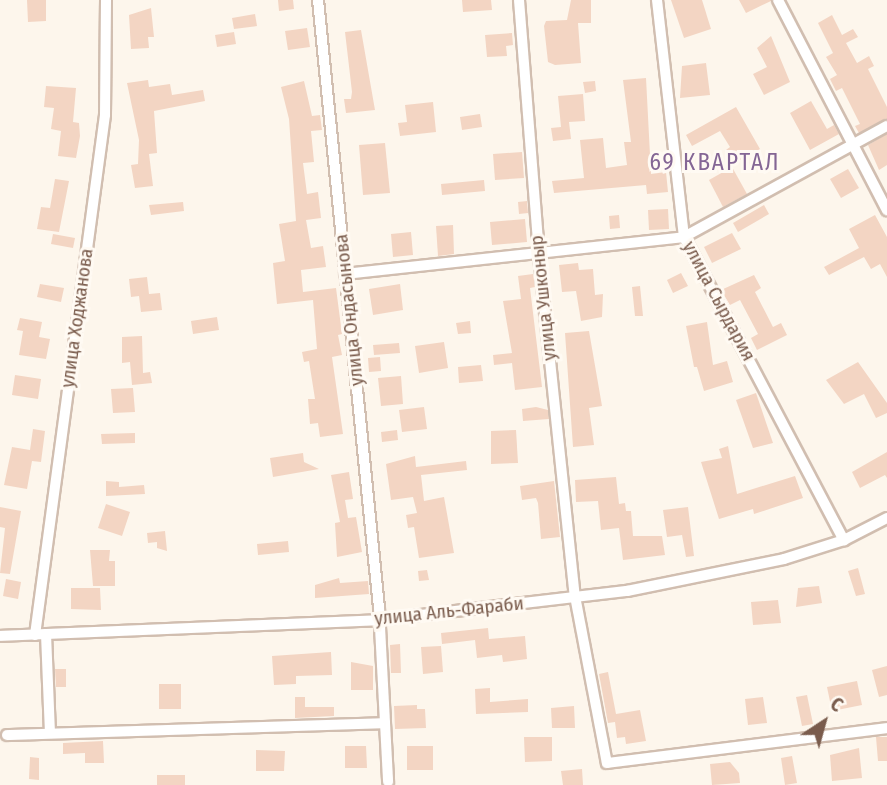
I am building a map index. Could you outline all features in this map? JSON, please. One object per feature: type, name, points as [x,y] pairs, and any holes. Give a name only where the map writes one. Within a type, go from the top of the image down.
[{"type":"street","name":"улица Ходжанова","points":[[50,733],[40,634],[105,115],[106,0]]},
{"type":"street","name":"улица Ондасынова","points":[[318,0],[379,620],[388,782]]},
{"type":"street","name":"улица Ушконыр","points":[[519,0],[538,256],[575,596],[607,763],[887,728]]},
{"type":"street","name":"улица Сырдария","points":[[657,0],[684,237],[844,540]]},
{"type":"street","points":[[778,0],[887,210]]},
{"type":"street","points":[[345,274],[538,256],[684,237],[887,126]]},
{"type":"street","name":"улица Аль-Фараби","points":[[0,636],[379,620],[676,584],[844,540],[887,518]]},
{"type":"street","points":[[7,735],[385,723]]},
{"type":"building","points":[[27,0],[46,0],[46,21],[28,22]]},
{"type":"building","points":[[278,0],[293,0],[294,9],[279,11]]},
{"type":"building","points":[[462,0],[491,0],[492,10],[463,12]]},
{"type":"building","points":[[571,0],[591,0],[591,23],[578,23],[581,63],[555,65],[548,62],[544,26],[546,21],[567,20]]},
{"type":"building","points":[[671,0],[702,0],[711,29],[684,38]]},
{"type":"building","points":[[739,0],[771,0],[771,1],[746,13]]},
{"type":"building","points":[[151,8],[154,37],[148,37],[149,48],[131,49],[129,15]]},
{"type":"building","points":[[255,14],[257,26],[234,29],[232,18]]},
{"type":"building","points":[[832,15],[842,35],[853,29],[858,37],[846,43],[857,63],[869,56],[874,66],[868,69],[887,107],[887,119],[859,133],[855,126],[860,124],[842,88],[836,91],[830,79],[837,75],[826,57],[833,53],[818,23]]},
{"type":"building","points":[[307,28],[310,47],[288,50],[285,31]]},
{"type":"building","points":[[361,30],[375,110],[346,113],[344,99],[351,99],[352,92],[345,32]]},
{"type":"building","points":[[234,32],[236,44],[217,47],[215,35]]},
{"type":"building","points":[[512,33],[513,45],[506,46],[507,56],[487,57],[485,35]]},
{"type":"building","points":[[771,36],[790,82],[764,95],[753,74],[767,67],[757,48]]},
{"type":"building","points":[[706,63],[710,95],[680,98],[682,66]]},
{"type":"building","points":[[646,78],[651,174],[666,172],[668,192],[647,194],[646,185],[554,193],[552,181],[584,178],[580,140],[603,138],[606,168],[627,165],[624,142],[631,142],[623,80]]},
{"type":"building","points":[[148,80],[149,87],[170,84],[172,95],[203,90],[205,101],[154,111],[157,153],[149,154],[153,186],[135,188],[131,165],[138,164],[139,140],[127,83]]},
{"type":"building","points":[[304,81],[312,116],[320,115],[322,130],[311,131],[314,162],[303,163],[307,194],[318,192],[321,218],[306,220],[311,248],[323,246],[326,267],[301,270],[303,292],[336,288],[342,334],[338,335],[342,355],[332,357],[343,434],[320,437],[318,423],[310,424],[308,399],[315,399],[309,361],[304,362],[302,352],[317,349],[313,300],[277,304],[273,263],[285,261],[279,224],[296,221],[289,119],[281,87]]},
{"type":"building","points":[[595,81],[596,91],[585,93],[583,82]]},
{"type":"building","points":[[46,86],[76,88],[73,122],[79,123],[80,136],[76,158],[58,156],[61,131],[51,129],[54,108],[44,107]]},
{"type":"building","points":[[583,94],[585,121],[569,122],[571,139],[553,141],[551,128],[561,127],[558,96]]},
{"type":"building","points":[[811,101],[827,129],[834,125],[839,134],[810,150],[790,113]]},
{"type":"building","points":[[433,102],[436,132],[400,136],[398,123],[407,122],[405,105]]},
{"type":"building","points":[[736,107],[760,149],[733,164],[726,150],[730,147],[720,131],[692,146],[686,135]]},
{"type":"building","points":[[480,114],[482,127],[462,130],[460,117]]},
{"type":"building","points":[[887,134],[887,165],[879,170],[868,145]]},
{"type":"building","points":[[385,143],[390,193],[363,195],[359,145]]},
{"type":"building","points":[[522,152],[524,178],[495,180],[493,154]]},
{"type":"building","points":[[732,167],[747,194],[723,207],[709,180]]},
{"type":"building","points":[[848,169],[859,188],[841,198],[830,179]]},
{"type":"building","points":[[55,179],[69,181],[59,232],[37,229],[41,207],[50,208]]},
{"type":"building","points":[[484,180],[485,191],[442,195],[441,184]]},
{"type":"building","points":[[527,201],[528,213],[519,214],[518,202]]},
{"type":"building","points":[[183,202],[184,211],[151,215],[149,205]]},
{"type":"building","points":[[764,205],[769,214],[738,232],[733,223]]},
{"type":"building","points":[[668,209],[669,229],[649,230],[648,210]]},
{"type":"building","points":[[619,215],[620,228],[610,229],[609,216]]},
{"type":"building","points":[[875,215],[887,237],[887,277],[880,264],[871,269],[864,257],[829,275],[824,267],[859,248],[849,229]]},
{"type":"building","points":[[525,219],[527,242],[492,245],[490,222]]},
{"type":"building","points":[[453,225],[454,254],[438,256],[436,226]]},
{"type":"building","points":[[411,232],[413,255],[393,257],[391,234]]},
{"type":"building","points":[[732,233],[741,249],[712,263],[704,247]]},
{"type":"building","points":[[53,234],[75,238],[73,248],[51,244]]},
{"type":"building","points":[[578,263],[579,270],[593,269],[595,295],[603,294],[602,317],[581,321],[576,291],[562,292],[559,265]]},
{"type":"building","points":[[681,273],[688,286],[673,293],[667,280]]},
{"type":"building","points":[[533,274],[535,287],[530,288],[542,387],[515,390],[512,363],[494,365],[493,355],[512,353],[503,301],[521,299],[518,276]]},
{"type":"building","points":[[754,275],[761,288],[755,292],[773,327],[781,323],[787,335],[757,350],[751,338],[758,334],[740,300],[730,305],[721,290]]},
{"type":"building","points":[[147,277],[149,294],[160,293],[162,310],[141,312],[139,296],[131,297],[129,279]]},
{"type":"building","points":[[40,284],[64,288],[61,302],[37,297]]},
{"type":"building","points":[[400,284],[403,310],[373,315],[369,289]]},
{"type":"building","points":[[640,286],[643,316],[635,316],[632,287]]},
{"type":"building","points":[[217,317],[219,330],[193,334],[191,321]]},
{"type":"building","points":[[20,318],[42,322],[39,337],[50,339],[46,359],[19,355],[23,331],[17,330]]},
{"type":"building","points":[[470,321],[471,333],[458,334],[456,323]]},
{"type":"building","points":[[707,322],[713,365],[727,361],[733,382],[704,391],[697,367],[694,367],[686,326]]},
{"type":"building","points":[[589,331],[602,406],[589,408],[594,445],[573,447],[565,333]]},
{"type":"building","points":[[142,336],[143,373],[150,372],[152,383],[132,385],[130,362],[122,363],[122,337]]},
{"type":"building","points":[[444,342],[448,368],[419,373],[415,346]]},
{"type":"building","points":[[399,343],[400,353],[374,355],[373,345]]},
{"type":"building","points":[[380,357],[381,371],[369,372],[368,358]]},
{"type":"building","points":[[858,362],[887,403],[887,413],[876,418],[864,394],[844,404],[826,380]]},
{"type":"building","points":[[481,365],[483,381],[459,383],[458,367]]},
{"type":"building","points":[[15,375],[41,379],[38,399],[12,395]]},
{"type":"building","points":[[401,376],[403,404],[381,406],[378,378]]},
{"type":"building","points":[[133,388],[135,412],[113,413],[111,389]]},
{"type":"building","points":[[756,393],[773,443],[753,448],[736,400]]},
{"type":"building","points":[[424,407],[427,429],[402,432],[399,410]]},
{"type":"building","points":[[536,407],[548,410],[549,419],[523,421],[522,409]]},
{"type":"building","points":[[33,429],[45,431],[41,462],[32,461],[27,489],[4,485],[12,447],[30,450]]},
{"type":"building","points":[[397,430],[398,440],[382,442],[381,432]]},
{"type":"building","points":[[516,430],[518,463],[491,464],[491,431]]},
{"type":"building","points":[[135,433],[135,443],[102,444],[101,434]]},
{"type":"building","points":[[728,446],[737,494],[795,476],[803,498],[754,514],[753,509],[719,519],[701,462],[722,458],[719,449]]},
{"type":"building","points":[[887,452],[887,478],[885,475],[860,488],[852,472]]},
{"type":"building","points":[[303,453],[304,462],[319,469],[273,477],[270,458]]},
{"type":"building","points":[[415,456],[416,467],[466,461],[467,470],[421,475],[424,501],[444,497],[454,553],[419,558],[414,527],[408,528],[406,515],[417,513],[413,497],[391,500],[386,464]]},
{"type":"building","points":[[349,472],[353,499],[345,500],[348,518],[356,517],[362,552],[337,557],[335,523],[340,522],[331,475]]},
{"type":"building","points":[[616,477],[619,504],[625,503],[626,511],[631,511],[633,536],[662,536],[665,555],[623,560],[619,528],[601,530],[598,501],[576,502],[575,480]]},
{"type":"building","points":[[106,481],[119,482],[119,487],[144,485],[145,494],[106,496]]},
{"type":"building","points":[[554,481],[560,537],[541,539],[538,503],[536,498],[522,500],[520,486]]},
{"type":"building","points":[[106,504],[130,512],[122,536],[98,528]]},
{"type":"building","points":[[0,507],[21,511],[10,574],[0,573],[5,528],[0,527]]},
{"type":"building","points":[[688,507],[694,556],[686,557],[682,535],[667,537],[663,510]]},
{"type":"building","points":[[165,531],[167,551],[157,548],[157,542],[148,543],[147,533]]},
{"type":"building","points":[[288,541],[289,552],[258,555],[257,544]]},
{"type":"building","points":[[90,550],[110,550],[109,561],[115,561],[115,586],[93,586]]},
{"type":"building","points":[[858,568],[865,594],[856,596],[848,571]]},
{"type":"building","points":[[427,570],[429,580],[419,581],[418,571]]},
{"type":"building","points":[[339,578],[340,583],[368,581],[369,594],[315,598],[315,585]]},
{"type":"building","points":[[6,579],[21,582],[18,599],[3,596]]},
{"type":"building","points":[[819,586],[822,603],[796,607],[798,588]]},
{"type":"building","points":[[71,588],[100,588],[101,610],[71,609]]},
{"type":"building","points":[[778,600],[781,623],[753,625],[751,602]]},
{"type":"building","points":[[488,628],[489,639],[525,636],[527,659],[503,662],[502,655],[477,658],[475,640],[442,644],[441,633]]},
{"type":"building","points":[[400,644],[401,673],[391,673],[390,645]]},
{"type":"building","points":[[441,646],[443,672],[423,674],[421,647]]},
{"type":"building","points":[[331,652],[332,675],[296,676],[296,684],[274,685],[272,656]]},
{"type":"building","points":[[351,662],[373,666],[373,690],[351,690]]},
{"type":"building","points":[[887,666],[887,695],[879,697],[872,670]]},
{"type":"building","points":[[55,669],[66,669],[66,687],[56,687]]},
{"type":"building","points":[[608,672],[616,714],[640,710],[646,741],[626,744],[625,737],[617,738],[615,722],[608,723],[599,674]]},
{"type":"building","points":[[857,681],[862,705],[832,711],[827,687]]},
{"type":"building","points":[[159,684],[181,684],[181,709],[159,709]]},
{"type":"building","points":[[490,688],[490,702],[528,699],[528,712],[476,714],[475,689]]},
{"type":"building","points":[[807,695],[813,724],[802,726],[796,697]]},
{"type":"building","points":[[295,697],[305,697],[305,707],[334,707],[334,716],[295,718]]},
{"type":"building","points":[[763,697],[767,723],[748,725],[745,699]]},
{"type":"building","points":[[417,705],[417,709],[425,709],[426,728],[395,729],[394,706]]},
{"type":"building","points":[[574,706],[575,728],[552,728],[551,708]]},
{"type":"building","points":[[524,737],[552,737],[552,761],[525,762]]},
{"type":"building","points":[[876,737],[887,737],[887,761],[878,761]]},
{"type":"building","points":[[103,741],[104,763],[85,763],[85,753],[63,754],[63,743]]},
{"type":"building","points":[[345,746],[366,746],[367,768],[345,768]]},
{"type":"building","points":[[407,746],[433,746],[433,770],[407,770]]},
{"type":"building","points":[[859,748],[862,778],[832,781],[830,755]]},
{"type":"building","points":[[256,750],[285,751],[284,771],[256,771]]},
{"type":"building","points":[[792,756],[797,783],[785,785],[781,758]]},
{"type":"building","points":[[30,757],[39,758],[39,780],[29,779]]},
{"type":"building","points":[[730,762],[739,773],[740,783],[712,785],[710,764]]},
{"type":"building","points":[[582,769],[583,785],[563,785],[561,771]]},
{"type":"building","points":[[157,775],[185,775],[185,785],[157,785]]},
{"type":"district","name":"69 КВАРТАЛ","points":[[715,162]]}]
